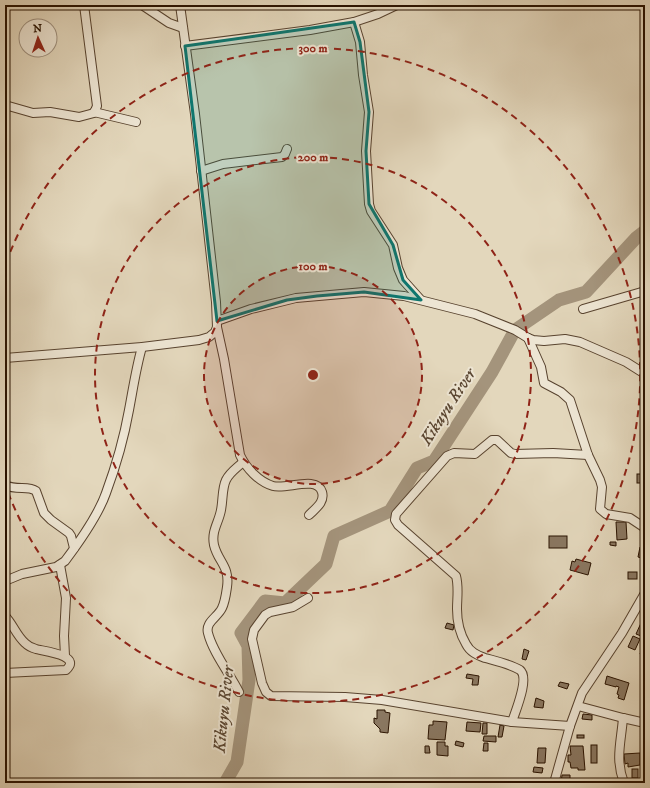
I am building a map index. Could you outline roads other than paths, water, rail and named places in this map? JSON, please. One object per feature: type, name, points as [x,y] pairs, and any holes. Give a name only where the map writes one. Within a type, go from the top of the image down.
[{"type":"street","points":[[5,105],[32,113],[50,112],[80,117],[94,113],[97,106],[84,5]]},
{"type":"street","points":[[142,5],[160,17],[183,28]]},
{"type":"street","points":[[180,5],[195,114],[217,324],[224,359],[237,446],[243,462],[249,470],[265,483],[274,487],[312,484],[317,485],[322,489],[322,501],[309,515]]},
{"type":"street","points":[[185,46],[310,30],[354,22],[378,14],[397,5]]},
{"type":"street","points":[[354,22],[360,42],[363,75],[369,112],[366,151],[369,204],[371,211],[393,245],[398,268],[403,280],[421,300]]},
{"type":"street","points":[[94,112],[136,122]]},
{"type":"street","points":[[201,171],[223,164],[282,157],[287,149]]},
{"type":"street","points":[[584,309],[645,291]]},
{"type":"street","points":[[5,358],[142,347],[199,340],[209,337],[214,332],[217,324],[251,309],[287,300],[364,292],[404,296],[475,314],[516,330],[528,338],[537,341],[565,339],[580,342],[626,362],[645,374]]},
{"type":"street","points":[[528,338],[541,367],[544,383],[561,392],[570,400],[588,455],[600,480],[602,487],[600,506],[602,512],[630,518],[645,528]]},
{"type":"street","points":[[5,581],[22,574],[60,565],[65,561],[90,524],[106,494],[125,428],[136,369],[142,347]]},
{"type":"street","points":[[512,722],[524,684],[522,673],[520,670],[507,664],[477,655],[467,647],[460,630],[458,619],[458,586],[456,576],[398,525],[395,520],[396,514],[447,456],[454,453],[475,454],[492,440],[497,440],[511,453],[515,454],[553,453],[588,455]]},
{"type":"street","points":[[239,692],[213,644],[208,630],[209,624],[222,607],[228,576],[226,567],[217,552],[213,535],[221,512],[226,480],[231,472],[243,462]]},
{"type":"street","points":[[5,485],[14,489],[30,488],[36,491],[44,513],[69,533],[74,548]]},
{"type":"street","points":[[60,565],[66,598],[65,656]]},
{"type":"street","points":[[554,783],[570,726],[582,693],[622,633],[645,593]]},
{"type":"street","points":[[308,598],[293,607],[270,612],[265,615],[254,630],[252,639],[262,683],[266,692],[271,696],[345,697],[382,700],[512,722],[570,726]]},
{"type":"street","points":[[5,616],[10,620],[18,635],[30,647],[65,656],[70,661],[69,668],[66,670],[5,673]]},
{"type":"street","points":[[578,706],[645,723]]},
{"type":"street","points":[[623,718],[618,761],[624,783]]},
{"type":"waterway","name":"Kikuyu River","points":[[225,783],[237,762],[249,680],[248,646],[241,633],[265,601],[285,603],[326,564],[334,536],[390,511],[417,468],[434,461],[492,372],[515,330],[559,300],[586,292],[636,238],[645,231]]}]
